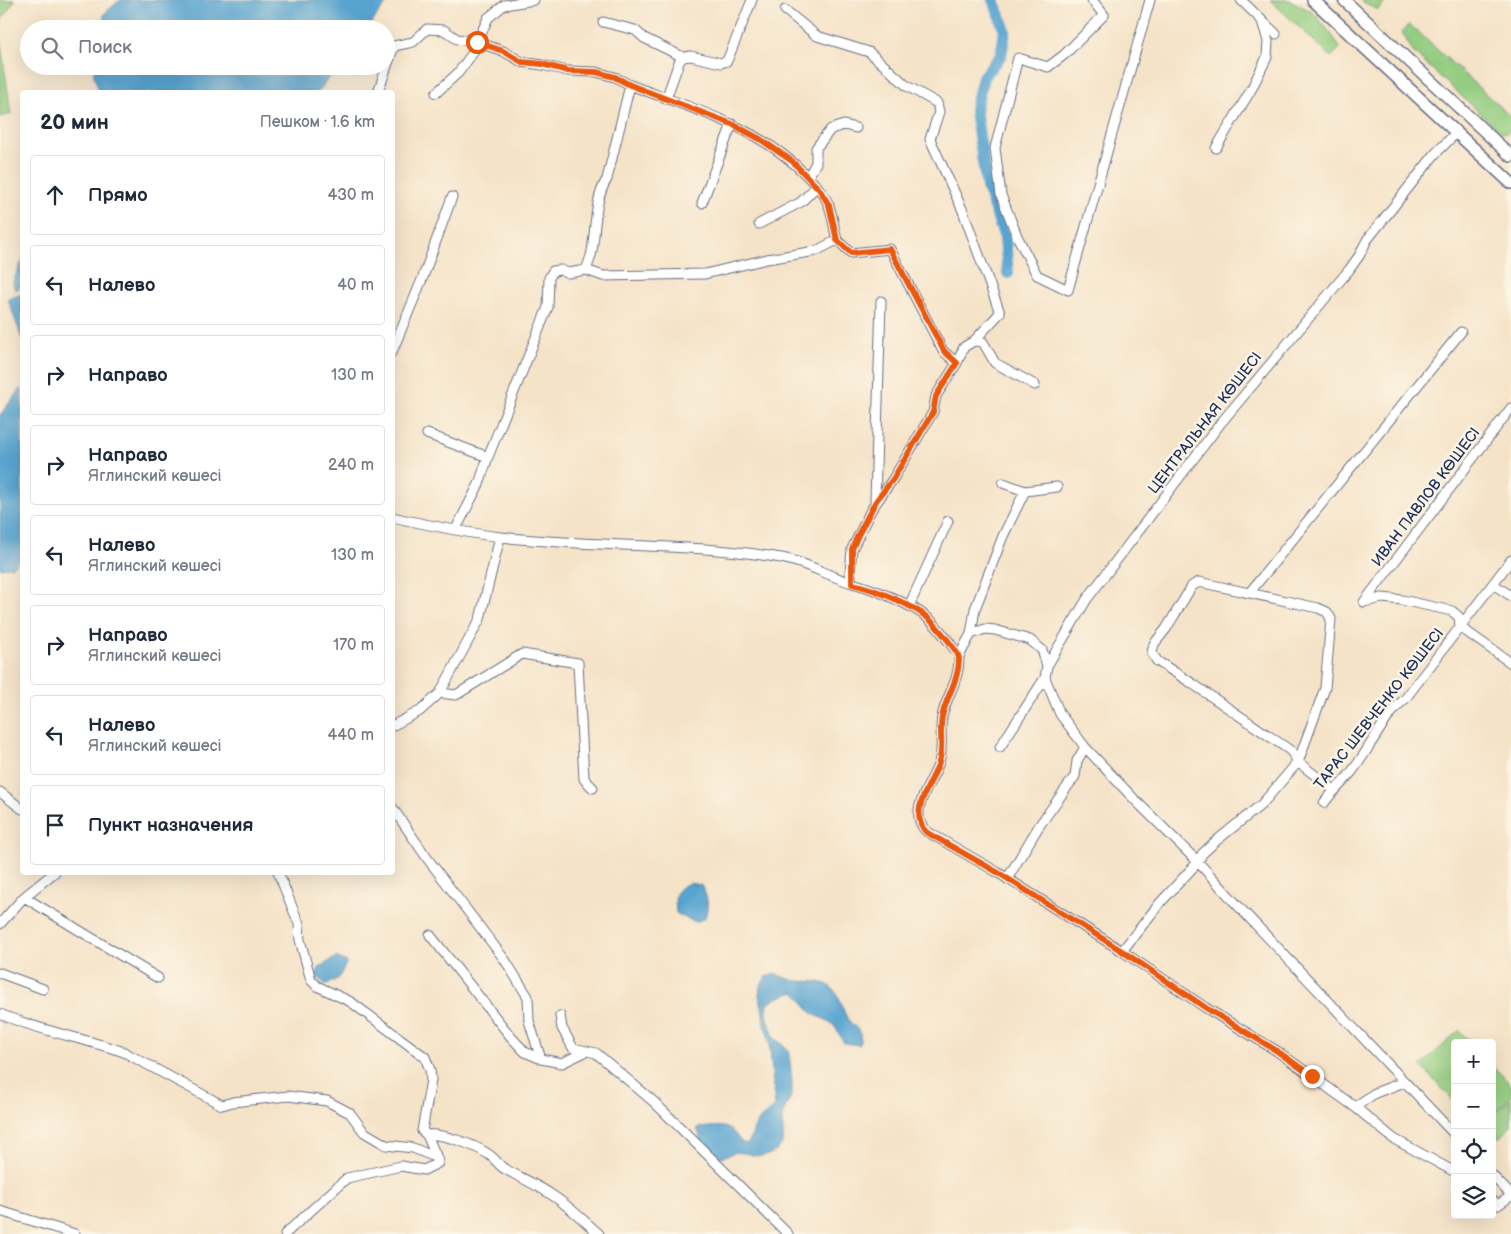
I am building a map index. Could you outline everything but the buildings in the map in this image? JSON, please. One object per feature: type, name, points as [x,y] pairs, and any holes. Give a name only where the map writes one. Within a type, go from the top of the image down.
[{"type":"main road","points":[[1313,0],[1511,184]]},
{"type":"main road","points":[[1344,0],[1511,156]]},
{"type":"street","points":[[436,93],[458,73],[472,54],[488,18],[504,5],[534,0]]},
{"type":"street","points":[[603,22],[634,30],[644,38],[683,57],[690,56],[721,63],[726,61],[752,0]]},
{"type":"street","points":[[1092,0],[1104,15],[1064,55],[1048,67],[1018,58],[995,148],[1001,195],[1017,236],[1036,275],[1068,290],[1150,0]]},
{"type":"street","points":[[1241,0],[1276,34]]},
{"type":"street","points":[[785,10],[817,36],[869,52],[908,86],[937,103],[940,112],[930,139],[963,211],[1000,313],[974,341],[964,347],[957,363],[936,396],[933,412],[916,442],[893,479],[876,501],[852,549],[852,584]]},
{"type":"street","points":[[1216,148],[1251,90],[1267,57],[1268,41],[1262,22]]},
{"type":"street","points":[[395,46],[413,42],[427,29],[444,30],[457,39],[477,42],[503,51],[522,62],[542,64],[568,71],[596,72],[615,77],[630,85],[732,124],[760,139],[792,161],[817,186],[829,205],[837,240],[851,253],[890,249],[934,335],[944,351],[957,363]]},
{"type":"street","points":[[666,99],[679,62],[683,57]]},
{"type":"street","points":[[379,90],[384,75]]},
{"type":"street","points":[[586,270],[592,254],[602,187],[607,179],[630,85]]},
{"type":"street","points":[[702,203],[732,124]]},
{"type":"street","points":[[808,177],[816,163],[816,148],[831,129],[844,125],[856,128]]},
{"type":"street","name":"ЦЕНТРАЛЬНАЯ КӨШЕСІ","points":[[1000,747],[1045,678],[1047,666],[1087,599],[1220,424],[1349,270],[1367,240],[1435,154],[1456,133]]},
{"type":"street","points":[[759,224],[801,202],[817,186]]},
{"type":"street","points":[[395,345],[423,278],[452,197]]},
{"type":"street","points":[[456,529],[479,484],[548,307],[548,278],[554,271],[561,270],[568,273],[586,270],[603,276],[705,274],[767,259],[816,251],[837,240]]},
{"type":"street","points":[[876,501],[881,301]]},
{"type":"street","points":[[1250,592],[1461,332]]},
{"type":"street","points":[[974,341],[983,342],[995,363],[1035,385]]},
{"type":"street","name":"ИВАН ПАВЛОВ КӨШЕСІ","points":[[1460,627],[1458,618],[1452,611],[1402,600],[1382,598],[1364,602],[1511,408]]},
{"type":"street","points":[[427,434],[488,457]]},
{"type":"street","points":[[1003,483],[1025,491],[1057,487]]},
{"type":"street","points":[[1025,491],[1003,536],[975,609],[971,634],[959,656],[958,675],[942,717],[942,743],[939,762],[922,797],[918,818],[920,826],[926,832],[1007,879],[1122,951],[1206,1008],[1277,1051],[1355,1107],[1394,1140],[1451,1170]]},
{"type":"street","points":[[395,518],[500,537],[706,549],[782,558],[806,565],[852,584],[864,586],[909,606],[926,616],[941,630],[959,656]]},
{"type":"street","points":[[909,606],[948,521]]},
{"type":"street","points":[[395,724],[420,711],[440,693],[480,619],[500,537]]},
{"type":"street","name":"ТАРАС ШЕВЧЕНКО КӨШЕСІ","points":[[1324,804],[1334,790],[1349,776],[1394,708],[1405,699],[1511,560]]},
{"type":"street","points":[[1122,951],[1160,903],[1198,862],[1202,854],[1262,804],[1298,762],[1325,688],[1331,619],[1327,612],[1318,608],[1250,592],[1199,582],[1192,586],[1166,629],[1154,644],[1152,653],[1157,661],[1291,751],[1298,762],[1334,790]]},
{"type":"street","points":[[1493,584],[1511,596]]},
{"type":"street","points":[[1460,627],[1511,663]]},
{"type":"street","points":[[971,634],[985,630],[995,630],[1030,640],[1042,650],[1047,666]]},
{"type":"street","points":[[440,693],[456,695],[522,654],[578,663],[584,779],[593,788]]},
{"type":"street","points":[[1045,678],[1060,714],[1085,747],[1198,862],[1451,1132]]},
{"type":"street","points":[[1007,879],[1039,826],[1075,776],[1077,761],[1085,747]]},
{"type":"street","points":[[0,792],[20,807]]},
{"type":"street","points":[[395,811],[427,858],[505,960],[528,997],[529,1021],[540,1059]]},
{"type":"street","points":[[0,924],[24,896],[51,875]]},
{"type":"street","points":[[279,875],[299,924],[300,940],[311,980],[317,986],[351,1002],[425,1058],[430,1070],[431,1080],[422,1131],[427,1135],[438,1163],[424,1170],[401,1166],[347,1178],[285,1234]]},
{"type":"street","points":[[24,896],[158,978]]},
{"type":"street","points":[[430,935],[510,1037],[525,1052],[540,1059],[562,1063],[587,1051]]},
{"type":"street","points":[[0,973],[43,989]]},
{"type":"street","points":[[0,1014],[24,1024],[124,1052],[222,1105],[288,1096],[327,1101],[350,1113],[364,1132],[386,1145],[412,1148],[437,1158]]},
{"type":"street","points":[[560,1016],[562,1028],[573,1048],[596,1054],[654,1102],[788,1234]]},
{"type":"street","points":[[1355,1107],[1375,1093],[1404,1082]]},
{"type":"street","points":[[427,1135],[436,1134],[453,1139],[487,1153],[497,1160],[502,1168],[554,1196],[599,1234]]},
{"type":"street","points":[[1496,1179],[1511,1195],[1498,1205],[1496,1203]]},
{"type":"street","points":[[0,1211],[75,1234]]},
{"type":"green space","points":[[0,0],[15,0],[0,22]]},
{"type":"green space","points":[[1270,0],[1290,0],[1314,13],[1340,48],[1331,57]]},
{"type":"green space","points":[[1360,0],[1384,0],[1386,1],[1378,10]]},
{"type":"green space","points":[[1409,24],[1511,117],[1511,130],[1507,133],[1501,132],[1413,52],[1402,32]]},
{"type":"green space","points":[[0,37],[11,114],[0,117]]},
{"type":"green space","points":[[1459,1030],[1467,1039],[1451,1039],[1451,1098],[1421,1066]]},
{"type":"green space","points":[[1496,1069],[1511,1085],[1511,1096],[1496,1110]]},
{"type":"green space","points":[[1511,1098],[1511,1126],[1499,1138],[1496,1135],[1496,1112]]},
{"type":"water","points":[[120,0],[389,0],[374,20],[104,20],[104,14]]},
{"type":"water","points":[[94,75],[331,75],[320,90],[98,90]]},
{"type":"water","points":[[20,266],[20,288],[15,290],[13,282]]},
{"type":"water","points":[[20,295],[20,333],[8,299]]},
{"type":"water","points":[[20,389],[20,560],[12,567],[0,568],[0,415]]},
{"type":"water","points":[[690,883],[701,885],[707,901],[705,918],[696,922],[676,913],[675,898],[677,891]]},
{"type":"water","points":[[336,957],[347,962],[339,978],[326,985],[316,976],[319,968]]},
{"type":"water","points":[[775,974],[794,980],[817,982],[830,986],[836,993],[848,1019],[860,1032],[859,1045],[844,1043],[833,1025],[812,1013],[794,992],[777,998],[768,1004],[767,1014],[774,1038],[784,1045],[790,1059],[792,1093],[782,1119],[782,1143],[774,1152],[763,1156],[733,1153],[722,1157],[716,1156],[705,1147],[697,1128],[717,1126],[727,1128],[741,1142],[747,1144],[757,1123],[775,1106],[769,1039],[759,996],[760,986],[767,976]]},
{"type":"waterway","points":[[994,0],[1005,31],[1001,55],[983,77],[975,110],[987,187],[1005,238],[1008,273]]},
{"type":"route","points":[[477,42],[503,51],[522,62],[542,64],[568,71],[596,72],[615,77],[630,85],[732,124],[760,139],[792,161],[819,189],[829,205],[837,240],[851,253],[890,249],[930,328],[944,351],[957,363],[936,396],[933,412],[893,479],[876,501],[858,535],[852,549],[850,572],[852,584],[864,586],[909,606],[926,616],[941,630],[959,656],[958,675],[942,717],[942,743],[939,762],[922,797],[918,818],[920,826],[926,832],[997,872],[1122,951],[1206,1008],[1277,1051],[1312,1076]]}]
